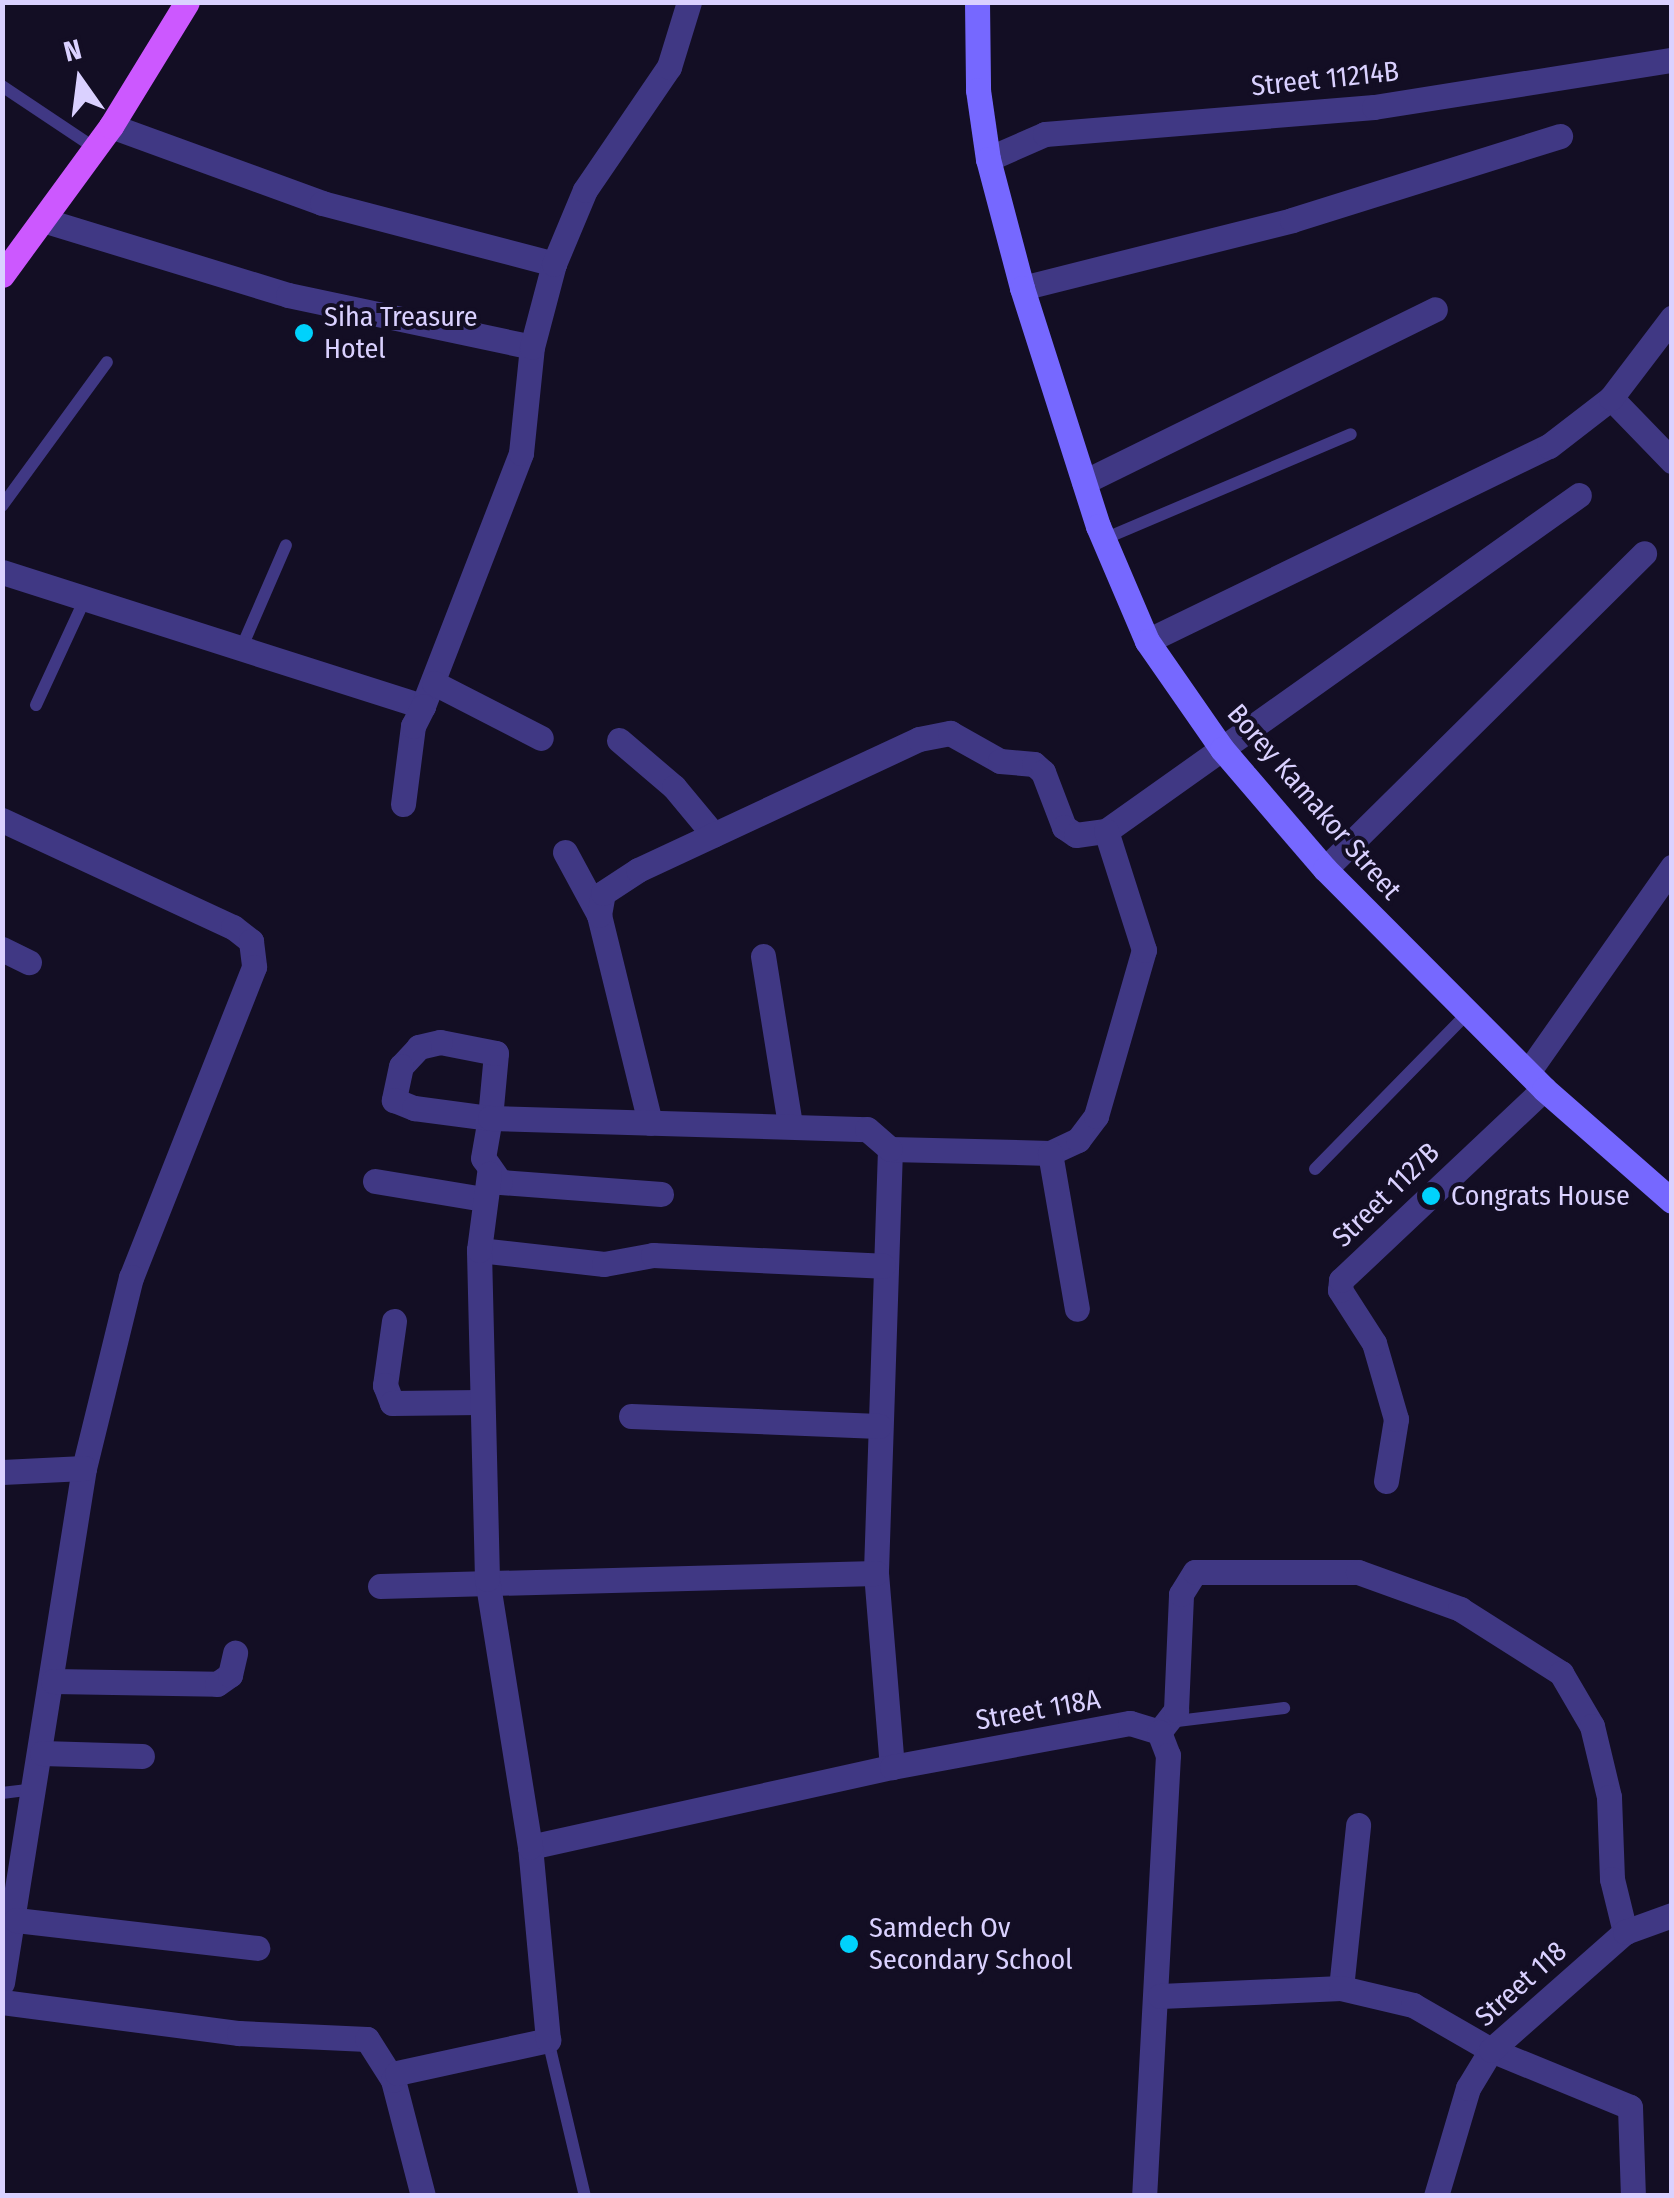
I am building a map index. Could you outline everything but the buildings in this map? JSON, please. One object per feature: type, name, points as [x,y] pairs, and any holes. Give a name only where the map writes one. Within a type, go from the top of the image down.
[{"type":"main road","points":[[2,276],[111,126],[186,2]]},
{"type":"main road","name":"Borey Kamakor Street","points":[[977,2],[988,159],[1022,288],[1104,539],[1147,641],[1222,749],[1325,870],[1536,1081],[1672,1201]]},
{"type":"street","points":[[403,804],[413,726],[522,453],[532,347],[554,264],[585,190],[669,66],[689,2]]},
{"type":"street","name":"Street 11214B","points":[[988,159],[1044,134],[1374,107],[1670,60]]},
{"type":"street","points":[[111,126],[322,203],[554,264]]},
{"type":"street","points":[[1022,288],[1292,220],[1560,136]]},
{"type":"street","points":[[43,220],[288,295],[532,347]]},
{"type":"street","points":[[1084,482],[1435,309]]},
{"type":"street","points":[[1147,641],[1550,446],[1611,398],[1672,318]]},
{"type":"street","points":[[1611,398],[1672,460]]},
{"type":"street","points":[[599,915],[603,893],[618,880],[919,740],[950,733],[1000,762],[1034,764],[1043,772],[1064,827],[1076,835],[1106,831],[1578,495]]},
{"type":"street","points":[[1325,870],[1644,553]]},
{"type":"street","points":[[2,572],[241,649],[429,694],[541,738]]},
{"type":"street","points":[[619,740],[674,787],[714,835]]},
{"type":"street","points":[[2,820],[233,927],[250,941],[254,967],[131,1277],[84,1468],[16,1920],[2,1983]]},
{"type":"street","points":[[393,2080],[397,2073],[548,2040],[530,1847],[487,1579],[479,1250],[486,1187],[483,1158],[490,1118],[867,1129],[890,1149],[1050,1153],[1078,1140],[1096,1116],[1144,950],[1106,831]]},
{"type":"street","points":[[565,852],[599,915],[650,1123]]},
{"type":"street","points":[[1536,1081],[1672,868]]},
{"type":"street","points":[[2,949],[29,962]]},
{"type":"street","points":[[763,956],[790,1125]]},
{"type":"street","name":"Street 1127B","points":[[1386,1481],[1396,1419],[1374,1343],[1360,1313],[1340,1290],[1340,1280],[1536,1081]]},
{"type":"street","points":[[890,1149],[883,1266],[876,1572],[892,1767]]},
{"type":"street","points":[[1050,1153],[1077,1308]]},
{"type":"street","points":[[375,1181],[486,1187],[500,1182],[662,1194]]},
{"type":"street","points":[[479,1250],[604,1264],[653,1255],[883,1266]]},
{"type":"street","points":[[394,1321],[385,1385],[392,1402],[480,1402]]},
{"type":"street","points":[[631,1416],[879,1426]]},
{"type":"street","points":[[2,1472],[84,1468]]},
{"type":"street","points":[[380,1586],[487,1579],[876,1572]]},
{"type":"street","points":[[1144,2196],[1160,1996],[1168,1755],[1164,1727],[1176,1710],[1181,1594],[1195,1572],[1358,1572],[1460,1609],[1562,1673],[1592,1726],[1610,1797],[1612,1879],[1625,1932]]},
{"type":"street","points":[[53,1681],[217,1684],[230,1675],[235,1653]]},
{"type":"street","name":"Street 118A","points":[[530,1847],[892,1767],[1130,1723],[1164,1727]]},
{"type":"street","points":[[42,1753],[142,1756]]},
{"type":"street","points":[[1341,1988],[1358,1825]]},
{"type":"street","name":"Street 118","points":[[1436,2196],[1468,2088],[1491,2050],[1625,1932],[1672,1914]]},
{"type":"street","points":[[16,1920],[258,1948]]},
{"type":"street","points":[[1160,1996],[1341,1988],[1413,2004],[1491,2050],[1630,2107],[1636,2148],[1632,2196]]},
{"type":"street","points":[[2,2002],[238,2033],[367,2039],[393,2080],[424,2196]]},
{"type":"lane","points":[[2,86],[96,148]]},
{"type":"lane","points":[[2,506],[107,362]]},
{"type":"lane","points":[[1104,539],[1351,434]]},
{"type":"lane","points":[[241,649],[286,546]]},
{"type":"lane","points":[[36,705],[85,599]]},
{"type":"lane","points":[[1315,1169],[1469,1012]]},
{"type":"lane","points":[[1164,1727],[1284,1708]]},
{"type":"lane","points":[[2,1793],[36,1789]]},
{"type":"lane","points":[[548,2040],[585,2196]]},
{"type":"place","name":"Siha Treasure Hotel","points":[[304,333]]},
{"type":"place","name":"Congrats House","points":[[1431,1196]]},
{"type":"place","name":"Samdech Ov Secondary School","points":[[849,1944]]}]
